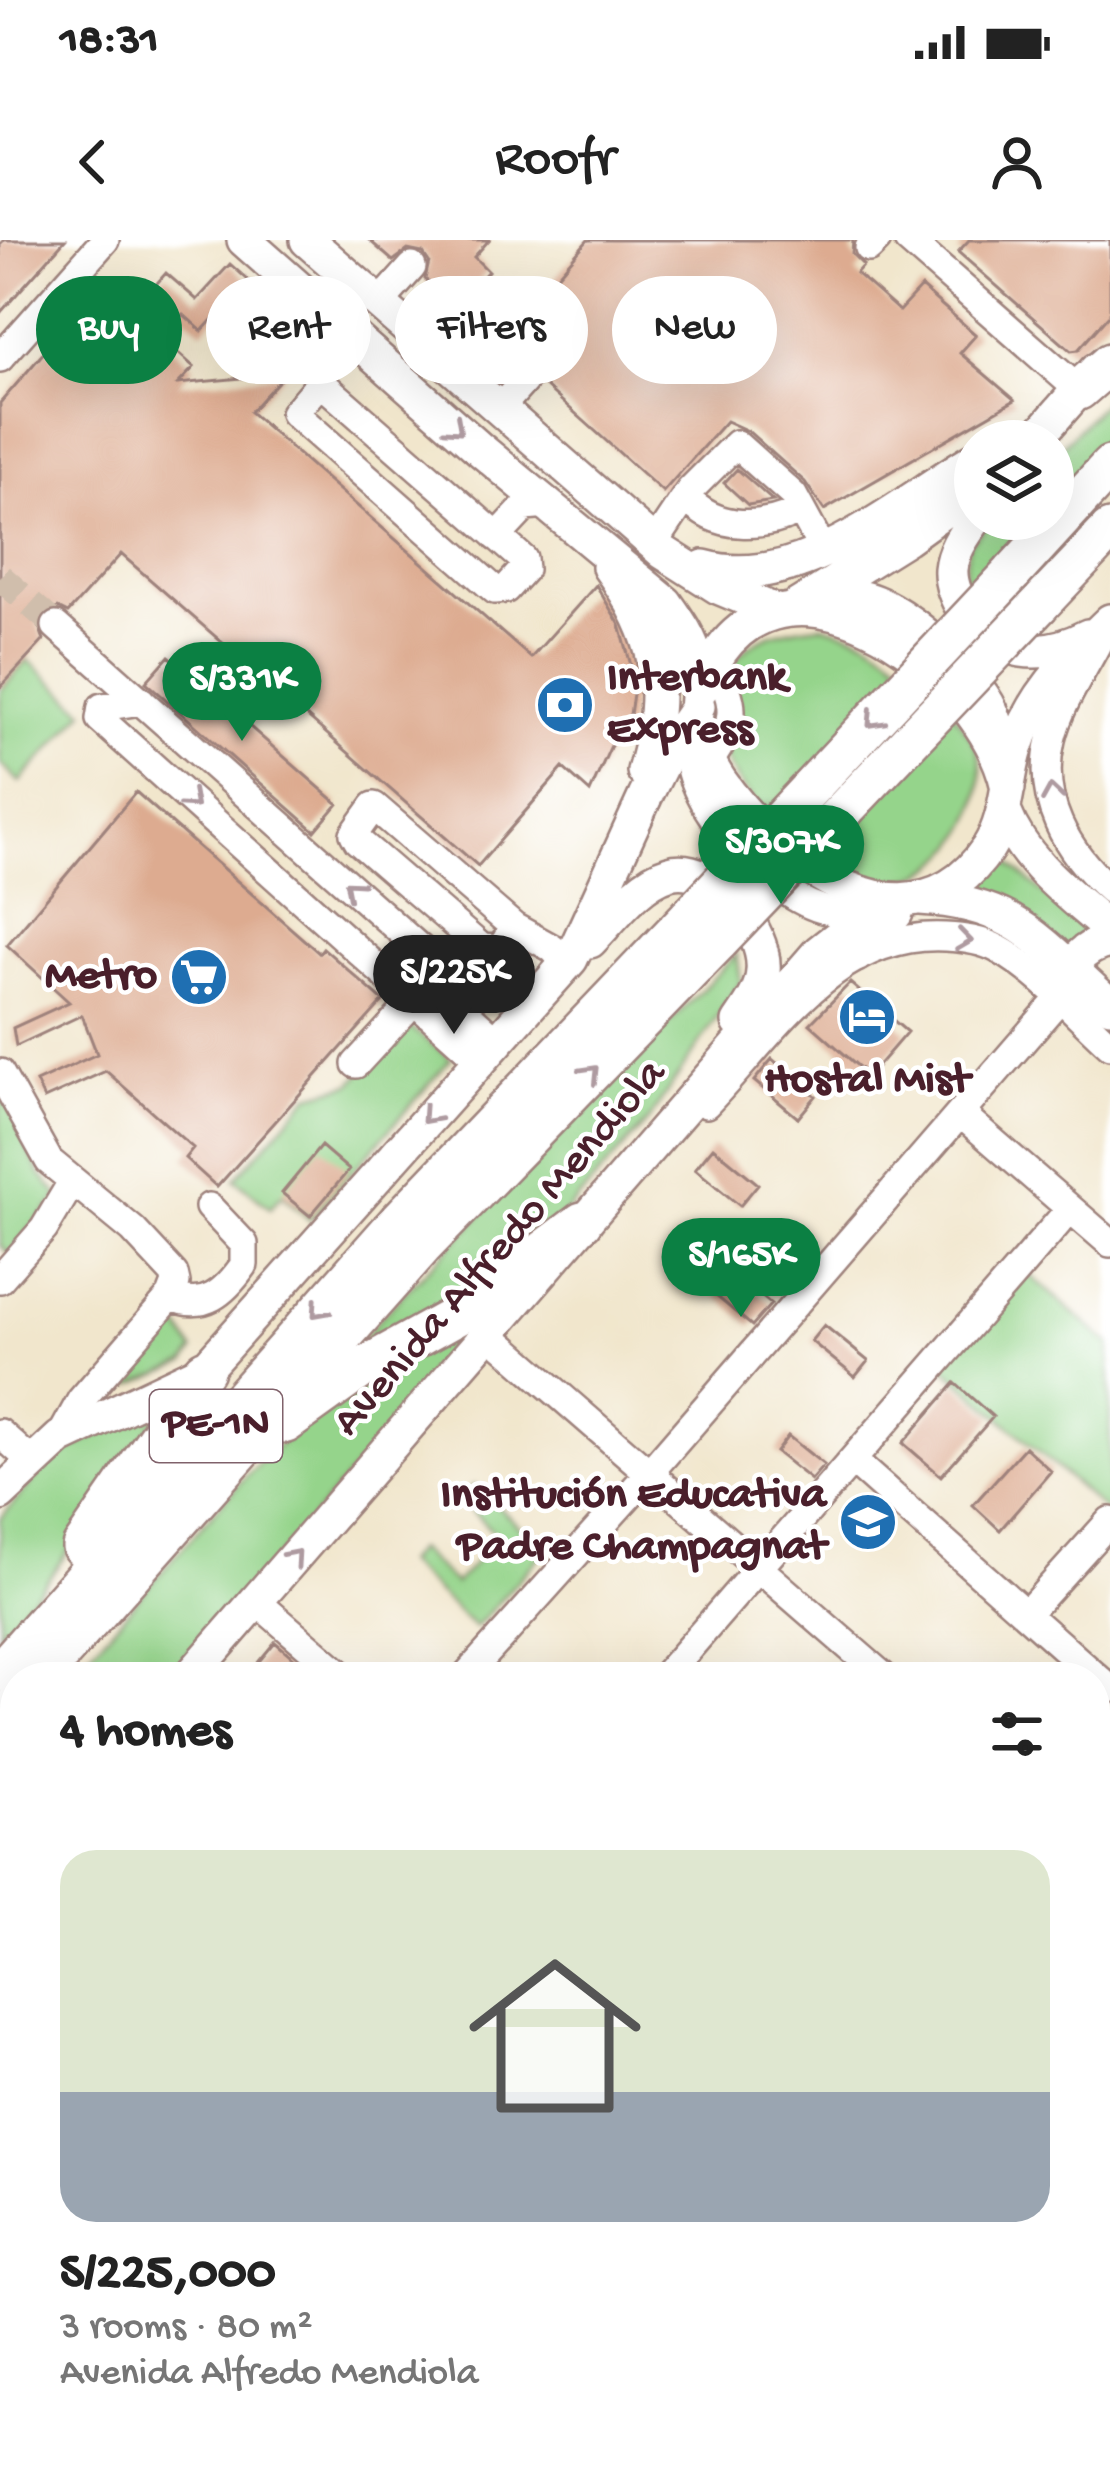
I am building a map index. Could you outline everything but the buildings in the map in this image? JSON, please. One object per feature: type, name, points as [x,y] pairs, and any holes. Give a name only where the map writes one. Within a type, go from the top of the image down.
[{"type":"highway","points":[[1079,390],[1110,363]]},
{"type":"highway","name":"PE-1N","points":[[53,1662],[1110,466]]},
{"type":"highway","name":"PE-1N","points":[[9,1662],[397,1223],[1040,604],[1110,530]]},
{"type":"highway","points":[[179,1519],[325,1393],[463,1312],[582,1222]]},
{"type":"highway","points":[[36,1630],[67,1568],[204,1370]]},
{"type":"main road","points":[[244,240],[284,276]]},
{"type":"main road","points":[[277,270],[314,248],[658,548],[718,587],[792,610],[846,615],[911,654],[959,697],[1005,790],[1030,858],[1110,930]]},
{"type":"main road","points":[[371,352],[666,603],[697,662],[710,762],[737,803],[787,850],[837,886],[899,899],[978,904],[1003,914],[1064,984],[1110,1005]]},
{"type":"main road","points":[[1053,420],[1110,353]]},
{"type":"main road","points":[[1035,420],[1079,390]]},
{"type":"main road","points":[[658,548],[719,572],[771,572],[823,550],[954,472]]},
{"type":"main road","points":[[565,966],[670,747],[728,640],[751,622],[792,610],[954,503]]},
{"type":"main road","points":[[560,515],[630,598],[655,656],[658,687],[653,740],[620,854]]},
{"type":"main road","points":[[960,540],[950,572],[957,601],[982,633],[1008,650],[1060,649],[1110,621]]},
{"type":"main road","points":[[856,955],[899,899],[936,891],[973,867],[992,842],[1015,753],[1032,711],[1069,660],[1110,621]]},
{"type":"main road","points":[[11,1477],[60,1438],[204,1370],[565,966],[654,880],[681,871],[698,874],[742,910],[762,950],[764,971],[758,991],[650,1145]]},
{"type":"main road","name":"Avenida Alfredo Mendiola","points":[[203,1662],[820,952],[860,920],[899,899]]},
{"type":"main road","points":[[1064,984],[1088,948],[1110,941]]},
{"type":"street","points":[[0,358],[105,240]]},
{"type":"street","points":[[908,240],[1079,390]]},
{"type":"street","points":[[933,262],[952,240]]},
{"type":"street","points":[[379,304],[412,267]]},
{"type":"street","points":[[499,409],[521,384]]},
{"type":"street","points":[[316,387],[327,387],[493,533],[525,566],[499,591],[294,413],[316,387]]},
{"type":"street","points":[[658,548],[686,497],[736,444],[793,495],[823,550]]},
{"type":"street","points":[[493,533],[514,497],[511,475]]},
{"type":"street","points":[[686,497],[711,518],[739,523],[772,522],[801,510]]},
{"type":"street","points":[[493,533],[525,507],[560,515]]},
{"type":"street","points":[[771,572],[772,522]]},
{"type":"street","points":[[1110,621],[1057,722],[1048,767],[1058,827],[1081,861],[1110,890]]},
{"type":"street","points":[[56,626],[434,960],[450,980],[447,1012]]},
{"type":"street","points":[[710,762],[727,738],[731,700],[701,697],[689,760],[697,788],[718,824],[746,855],[781,886],[824,909],[899,899]]},
{"type":"street","points":[[141,701],[102,707],[100,719],[415,1001],[447,1012],[489,1050]]},
{"type":"street","points":[[1005,790],[1047,853],[1110,912]]},
{"type":"street","points":[[510,935],[496,951],[482,948],[358,841],[356,826],[374,806],[510,935],[552,948],[565,966]]},
{"type":"street","points":[[582,1222],[684,1127],[830,971],[886,943],[915,937],[977,941],[1064,984],[1110,1045]]},
{"type":"street","points":[[479,1662],[962,1114],[1064,984]]},
{"type":"street","points":[[356,1064],[415,1001]]},
{"type":"street","points":[[0,1073],[50,1161],[133,1230],[176,1282],[172,1295],[81,1400],[60,1438]]},
{"type":"street","points":[[962,1114],[1110,1243]]},
{"type":"street","points":[[4,1266],[44,1229],[72,1182]]},
{"type":"street","points":[[172,1295],[191,1304],[208,1300],[244,1265],[244,1244],[208,1207]]},
{"type":"street","points":[[677,1662],[1070,1209]]},
{"type":"street","points":[[488,1332],[867,1662]]},
{"type":"street","points":[[0,1433],[11,1477]]},
{"type":"street","points":[[853,1461],[1080,1662]]},
{"type":"street","points":[[1026,1614],[1110,1521]]},
{"type":"street","points":[[256,1601],[327,1662]]},
{"type":"green space","points":[[1110,395],[1110,435],[1074,475],[1074,434]]},
{"type":"green space","points":[[973,540],[1015,540],[973,585],[964,574]]},
{"type":"green space","points":[[823,625],[866,639],[896,659],[943,702],[976,747],[981,780],[968,826],[941,861],[923,873],[889,882],[868,880],[820,858],[754,801],[725,757],[725,689],[732,665],[765,637]]},
{"type":"green space","points":[[28,660],[85,711],[20,782],[0,763],[0,691]]},
{"type":"green space","points":[[1003,843],[1004,857],[1087,932],[1078,936],[1071,953],[1005,902],[971,886],[991,869]]},
{"type":"green space","points":[[737,954],[741,982],[647,1122],[521,1262],[346,1362],[378,1320]]},
{"type":"green space","points":[[411,1028],[451,1059],[310,1220],[282,1195],[270,1208],[235,1179],[310,1095],[351,1084],[400,1031]]},
{"type":"green space","points":[[0,1088],[40,1174],[59,1196],[10,1254],[0,1245]]},
{"type":"green space","points":[[1020,1267],[1110,1344],[1110,1515],[938,1362]]},
{"type":"green space","points":[[527,1271],[186,1662],[82,1662],[245,1477],[323,1404]]},
{"type":"green space","points":[[170,1322],[177,1323],[194,1350],[186,1363],[131,1386],[122,1384],[122,1375]]},
{"type":"green space","points":[[166,1399],[115,1489],[0,1634],[0,1519],[52,1459]]},
{"type":"green space","points":[[474,1485],[545,1550],[475,1628],[405,1563],[417,1549],[455,1584],[498,1537],[461,1500]]},
{"type":"tunnel","points":[[0,577],[56,626]]},
{"type":"place","name":"Interbank Express","points":[[565,705]]},
{"type":"place","name":"Metro","points":[[199,977]]},
{"type":"place","name":"Hostal Mist","points":[[867,1017]]},
{"type":"place","name":"Institución Educativa Padre Champagnat","points":[[868,1522]]}]
